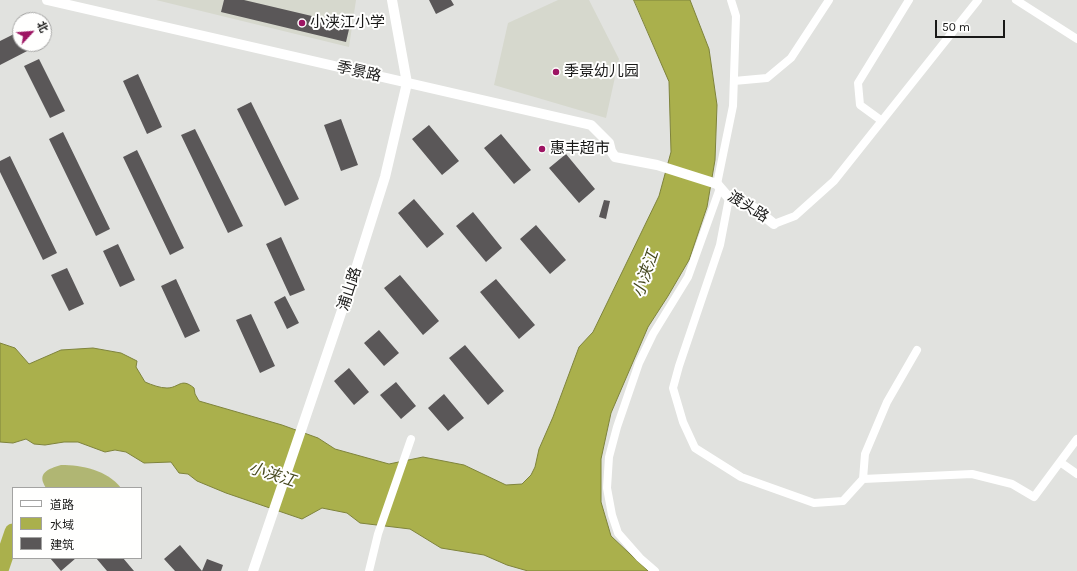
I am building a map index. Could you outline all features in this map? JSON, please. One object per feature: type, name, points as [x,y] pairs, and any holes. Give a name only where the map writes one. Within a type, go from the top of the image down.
[{"type":"street","name":"季景路","points":[[47,0],[591,125],[609,142],[611,151],[615,157],[657,165]]},
{"type":"street","name":"浦山路","points":[[254,571],[353,278],[385,177],[407,83],[392,0]]},
{"type":"street","points":[[655,571],[640,558],[618,533],[612,515],[607,488],[609,457],[616,427],[639,363],[653,334],[688,277],[719,186],[733,106],[736,16],[732,0]]},
{"type":"street","points":[[734,81],[767,78],[790,58],[829,0]]},
{"type":"street","points":[[882,121],[860,105],[858,83],[909,0]]},
{"type":"street","points":[[774,224],[795,216],[834,181],[978,0]]},
{"type":"street","points":[[1016,0],[1077,39]]},
{"type":"street","name":"渡头路","points":[[657,165],[719,186],[729,198],[754,208],[774,224]]},
{"type":"street","points":[[729,198],[720,245],[673,388],[683,422],[696,448],[741,477],[814,503],[843,501],[863,479],[865,454],[887,402],[917,350]]},
{"type":"street","points":[[369,571],[378,534],[411,439]]},
{"type":"street","points":[[863,479],[972,474],[1012,484],[1034,496],[1077,439]]},
{"type":"street","points":[[1060,462],[1077,474]]},
{"type":"shaded area","name":"小浃江小学","points":[[156,0],[356,0],[349,47]]},
{"type":"shaded area","name":"季景幼儿园","points":[[558,0],[589,0],[619,59],[606,118],[494,85],[508,23]]},
{"type":"shaded area","points":[[61,465],[77,466],[94,470],[109,477],[120,487],[45,487],[42,479],[43,475],[52,468]]},
{"type":"water","name":"小浃江","points":[[634,0],[690,0],[709,49],[717,105],[715,160],[707,207],[689,260],[648,327],[611,413],[601,459],[601,502],[611,536],[648,571],[528,571],[507,565],[484,555],[441,548],[410,529],[360,523],[347,513],[322,508],[302,519],[226,493],[197,481],[188,474],[179,473],[171,462],[144,463],[126,452],[115,450],[105,452],[78,442],[64,442],[45,445],[34,444],[26,439],[13,443],[0,442],[0,343],[15,348],[29,364],[61,350],[93,348],[121,353],[137,361],[136,367],[145,382],[167,388],[186,383],[194,388],[195,394],[199,401],[282,425],[318,438],[335,449],[389,464],[423,457],[464,465],[506,485],[522,484],[531,475],[535,467],[539,449],[553,417],[579,347],[593,332],[659,196],[671,152],[669,82]]},
{"type":"building","points":[[224,0],[244,0],[350,25],[346,42],[221,12]]},
{"type":"building","points":[[429,0],[451,0],[454,5],[436,14]]},
{"type":"building","points":[[12,35],[12,52],[25,52],[0,65],[0,41]]},
{"type":"building","points":[[39,59],[65,111],[50,118],[24,66]]},
{"type":"building","points":[[138,74],[162,127],[147,134],[123,81]]},
{"type":"building","points":[[251,102],[299,199],[285,206],[237,109]]},
{"type":"building","points":[[341,119],[358,165],[341,171],[324,125]]},
{"type":"building","points":[[429,125],[459,161],[442,175],[412,139]]},
{"type":"building","points":[[195,129],[243,226],[228,233],[181,135]]},
{"type":"building","points":[[63,132],[110,229],[96,236],[49,139]]},
{"type":"building","points":[[501,134],[531,170],[514,184],[484,148]]},
{"type":"building","points":[[137,150],[184,248],[170,255],[123,157]]},
{"type":"building","points":[[566,154],[595,189],[579,203],[549,168]]},
{"type":"building","points":[[10,156],[57,253],[43,260],[0,172],[0,161]]},
{"type":"building","points":[[414,199],[444,234],[427,248],[398,213]]},
{"type":"building","points":[[604,200],[610,201],[606,219],[599,217]]},
{"type":"building","points":[[473,212],[502,248],[486,262],[456,226]]},
{"type":"building","points":[[536,225],[566,260],[550,274],[520,239]]},
{"type":"building","points":[[281,237],[305,290],[290,296],[266,244]]},
{"type":"building","points":[[118,244],[135,280],[120,287],[103,251]]},
{"type":"building","points":[[67,268],[84,304],[69,311],[51,275]]},
{"type":"building","points":[[400,275],[439,321],[423,335],[384,288]]},
{"type":"building","points":[[176,279],[200,331],[185,338],[161,286]]},
{"type":"building","points":[[496,279],[535,325],[519,339],[480,292]]},
{"type":"building","points":[[285,296],[299,323],[287,329],[274,302]]},
{"type":"building","points":[[251,314],[275,366],[260,373],[236,320]]},
{"type":"building","points":[[379,330],[399,353],[384,366],[364,343]]},
{"type":"building","points":[[465,345],[504,391],[488,405],[449,358]]},
{"type":"building","points":[[349,368],[369,392],[354,405],[334,381]]},
{"type":"building","points":[[396,382],[416,406],[401,419],[380,395]]},
{"type":"building","points":[[444,394],[464,418],[448,431],[428,408]]},
{"type":"building","points":[[180,545],[202,571],[175,571],[164,559]]},
{"type":"building","points":[[51,559],[75,559],[61,571]]},
{"type":"building","points":[[97,559],[124,559],[134,571],[107,571]]},
{"type":"building","points":[[207,559],[223,565],[221,571],[202,571]]},
{"type":"waterway","points":[[0,570],[12,535]]},
{"type":"place","name":"小浃江小学","points":[[302,23]]},
{"type":"place","name":"季景幼儿园","points":[[556,72]]},
{"type":"place","name":"惠丰超市","points":[[542,149]]}]
